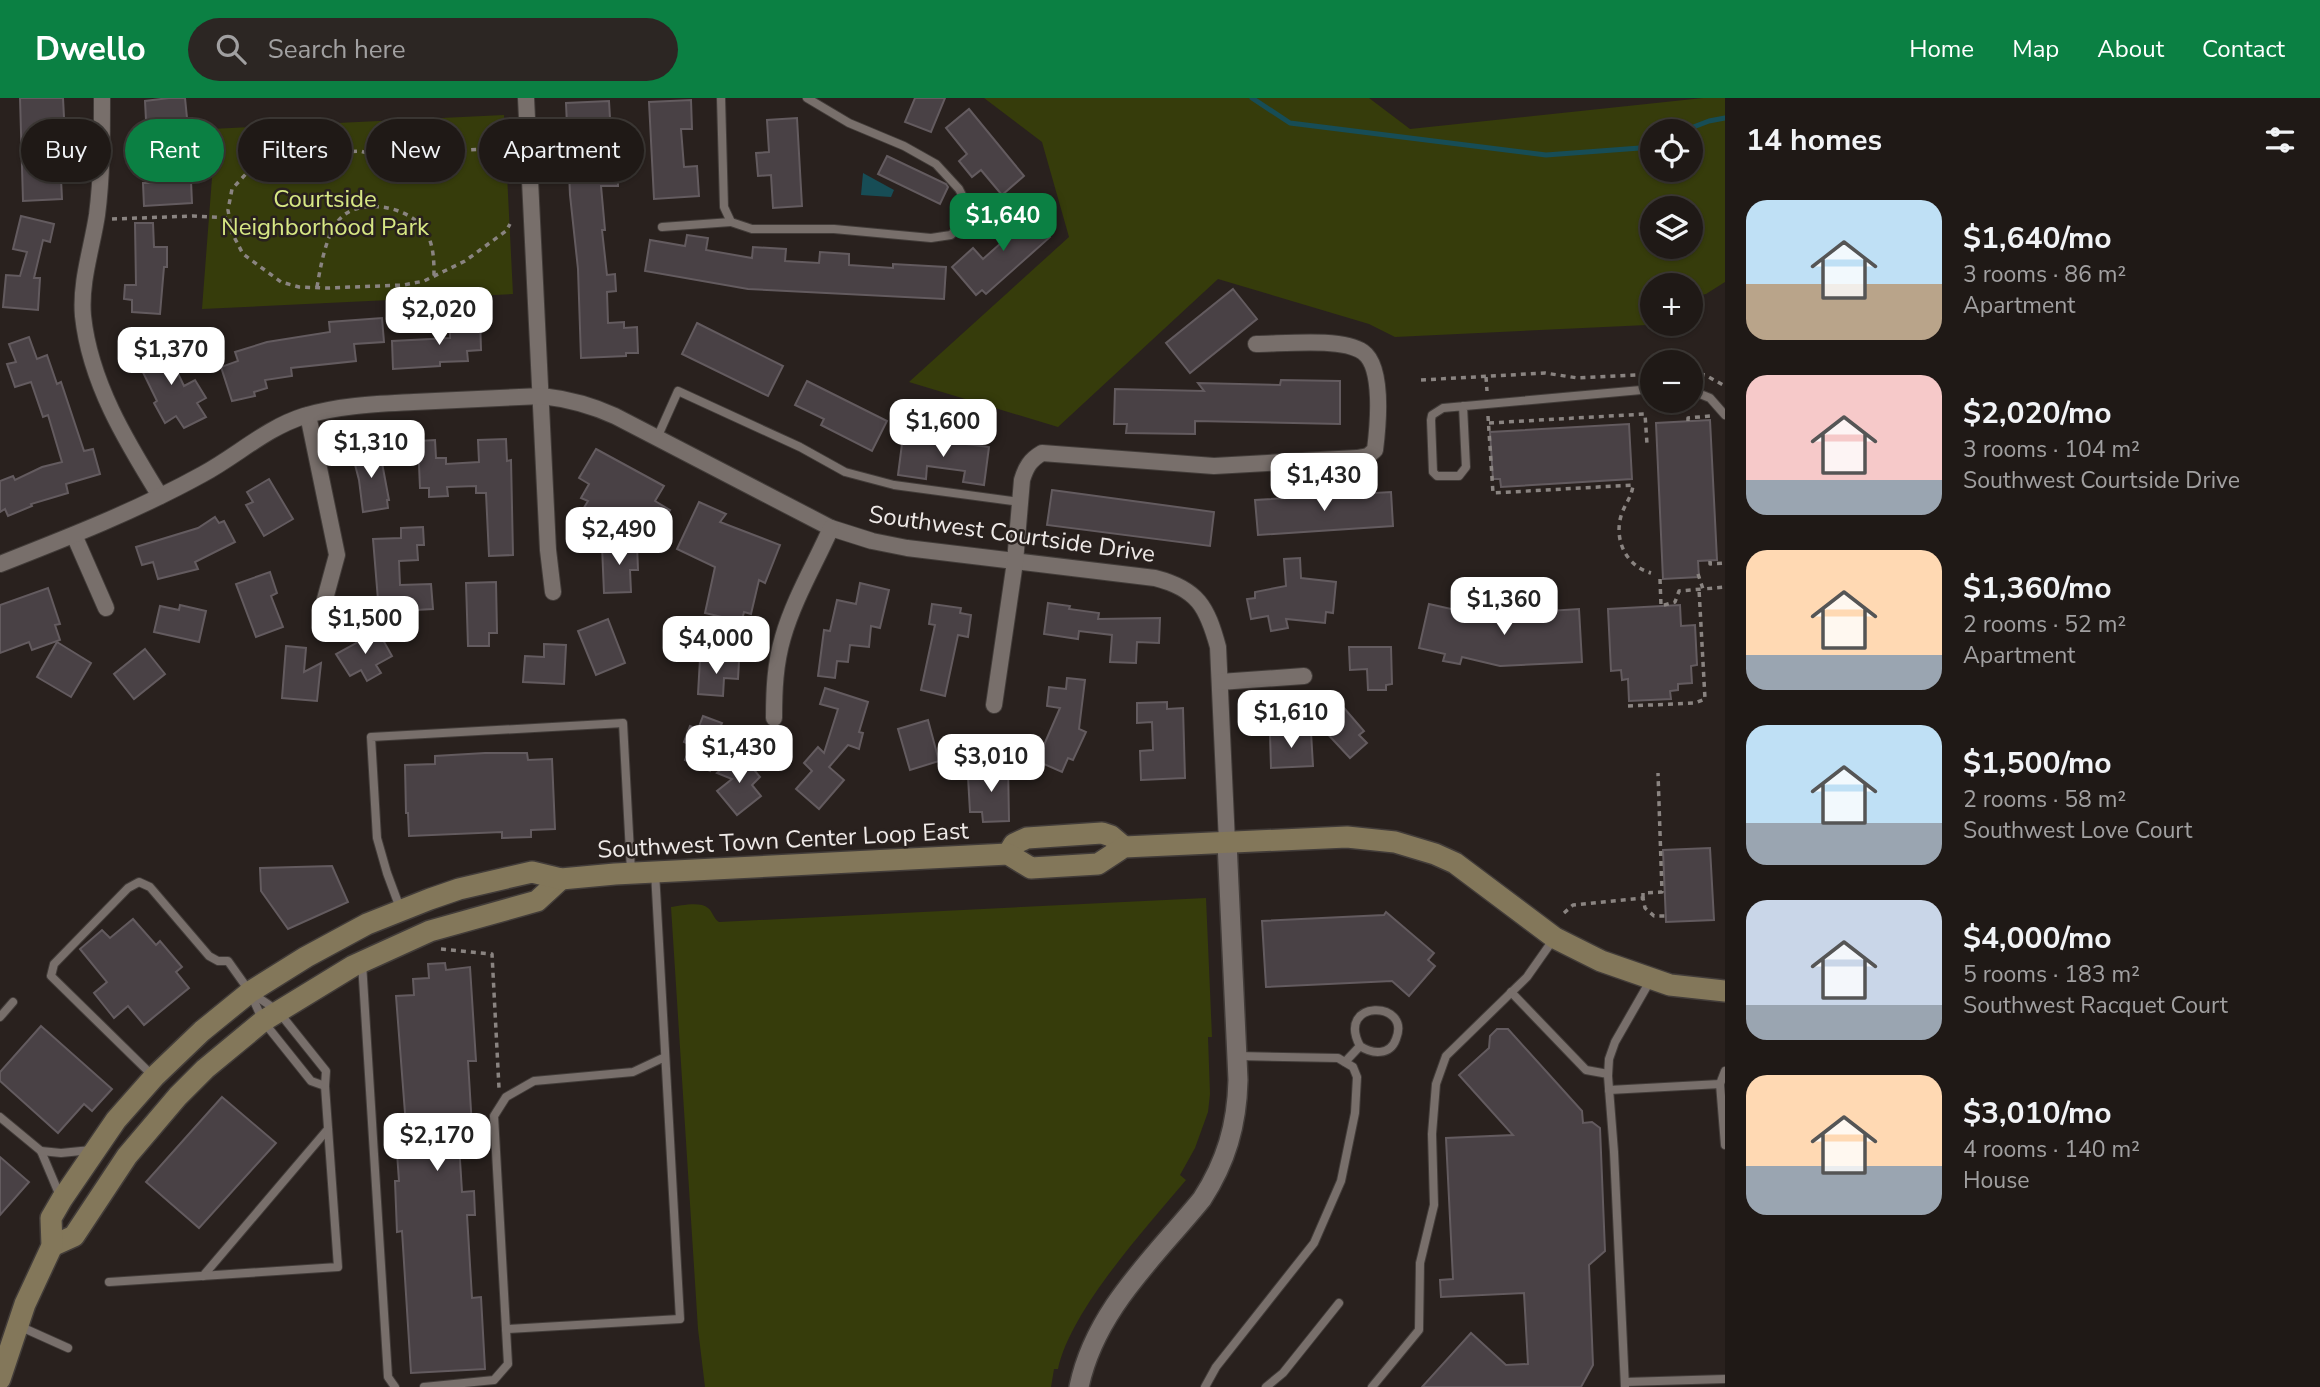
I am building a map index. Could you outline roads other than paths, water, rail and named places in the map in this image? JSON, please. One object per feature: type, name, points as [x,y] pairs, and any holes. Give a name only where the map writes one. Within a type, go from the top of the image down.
[{"type":"main road","name":"Southwest Town Center Loop East","points":[[1009,854],[1014,844],[1024,838],[1045,836],[1102,833],[1111,836],[1124,847]]},
{"type":"main road","name":"Southwest Town Center Loop East","points":[[0,1379],[8,1321],[52,1247],[51,1218],[94,1149],[154,1077],[202,1031],[250,992],[335,940],[401,910],[459,889],[523,873],[532,872],[561,879],[1009,854],[1031,868],[1098,864],[1124,847],[1347,837],[1378,839],[1435,854],[1471,873],[1555,938],[1601,961],[1670,985],[1725,991]]},
{"type":"main road","points":[[52,1247],[74,1236],[127,1156],[178,1096],[205,1069],[270,1016],[318,985],[430,931],[537,901],[561,879]]},
{"type":"street","points":[[102,98],[102,178],[83,299],[87,345],[108,403],[129,445],[160,496]]},
{"type":"street","points":[[526,98],[548,550],[553,592]]},
{"type":"street","points":[[994,705],[1015,562],[1025,468],[1032,459],[1042,453],[1214,466],[1357,458],[1372,453],[1376,440],[1377,377],[1366,354],[1357,348],[1336,344],[1256,344]]},
{"type":"street","name":"Southwest Courtside Drive","points":[[0,564],[74,536],[160,496],[206,472],[272,428],[308,415],[330,409],[372,405],[542,396],[589,404],[831,528],[872,541],[1015,562],[1155,578],[1174,583],[1189,592],[1209,617],[1218,647],[1238,1100],[1221,1165],[1202,1199],[1115,1303],[1091,1343],[1079,1387]]},
{"type":"street","points":[[308,415],[337,555],[325,599]]},
{"type":"street","points":[[774,718],[774,682],[782,638],[831,528]]},
{"type":"street","points":[[74,536],[106,608]]},
{"type":"street","points":[[1220,682],[1304,676]]},
{"type":"lane","points":[[721,98],[724,206],[732,222]]},
{"type":"lane","points":[[662,228],[732,222],[752,229],[834,229],[931,239],[951,235],[965,220],[966,203],[960,189],[936,164],[904,146],[849,123],[807,98]]},
{"type":"lane","points":[[1464,406],[1466,467],[1459,476],[1437,476],[1433,472],[1431,420],[1432,415],[1443,408],[1464,406],[1640,390]]},
{"type":"lane","points":[[657,438],[678,391],[800,447],[845,472],[894,485],[1020,502]]},
{"type":"lane","points":[[1703,395],[1710,398],[1725,415]]},
{"type":"lane","points":[[401,910],[377,838],[371,737],[623,723],[631,873]]},
{"type":"lane","points":[[506,1329],[680,1320],[655,872]]},
{"type":"lane","points":[[109,1282],[338,1267],[326,1071],[270,1016],[228,961],[218,961],[209,956],[150,887],[139,882],[128,888],[54,964],[51,976],[154,1077]]},
{"type":"lane","points":[[1372,1387],[1419,1330],[1420,1263],[1434,1205],[1432,1134],[1436,1084],[1446,1056],[1527,977],[1555,938]]},
{"type":"lane","points":[[362,962],[388,1377],[395,1387]]},
{"type":"lane","points":[[1651,980],[1615,1042],[1608,1074],[1625,1384],[1725,1379]]},
{"type":"lane","points":[[250,992],[270,1016],[311,1081],[325,1086]]},
{"type":"lane","points":[[1511,992],[1586,1070],[1608,1074]]},
{"type":"lane","points":[[0,1017],[13,1002]]},
{"type":"lane","points":[[1378,1009],[1388,1012],[1396,1020],[1396,1040],[1389,1048],[1380,1052],[1369,1051],[1360,1046],[1355,1037],[1359,1016],[1368,1010],[1378,1009]]},
{"type":"lane","points":[[1345,1062],[1360,1046]]},
{"type":"lane","points":[[424,1387],[494,1380],[508,1364],[494,1115],[506,1097],[534,1081],[633,1072],[665,1056]]},
{"type":"lane","points":[[1205,1387],[1224,1356],[1314,1243],[1341,1181],[1355,1113],[1357,1077],[1353,1067],[1338,1058],[1237,1056]]},
{"type":"lane","points":[[1725,1070],[1720,1084],[1725,1146]]},
{"type":"lane","points":[[1609,1090],[1720,1084]]},
{"type":"lane","points":[[0,1117],[41,1151],[62,1199]]},
{"type":"lane","points":[[203,1276],[328,1129]]},
{"type":"lane","points":[[41,1151],[61,1153],[94,1149]]},
{"type":"lane","points":[[1266,1387],[1283,1373],[1339,1303]]},
{"type":"lane","points":[[8,1321],[68,1348]]},
{"type":"water","points":[[863,173],[894,190],[891,197],[861,195]]},
{"type":"waterway","points":[[1252,98],[1290,123],[1546,155],[1640,148]]},
{"type":"waterway","points":[[1703,123],[1725,118]]},
{"type":"park label","name":"Courtside Neighborhood Park","points":[[325,213]]}]
